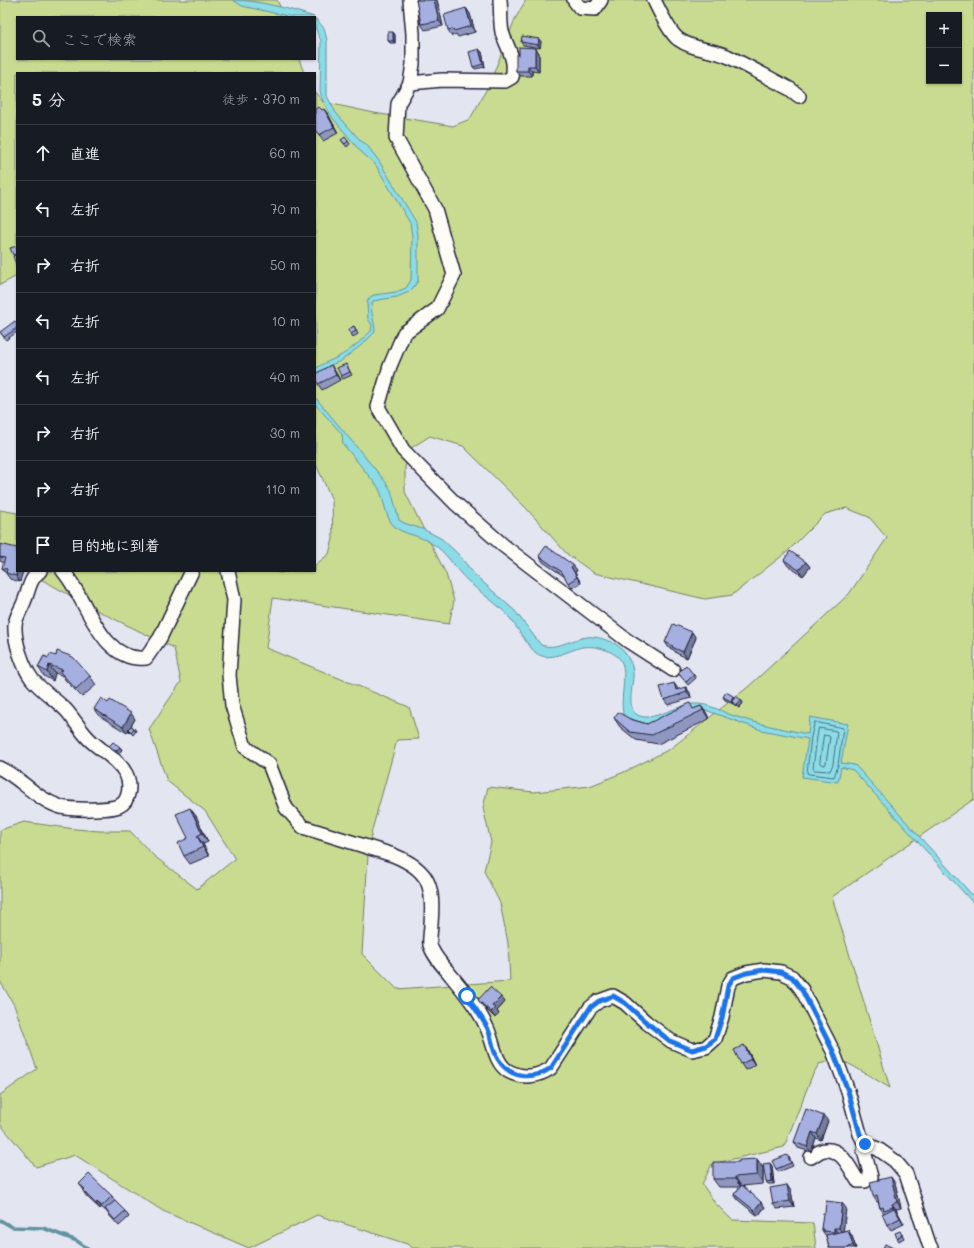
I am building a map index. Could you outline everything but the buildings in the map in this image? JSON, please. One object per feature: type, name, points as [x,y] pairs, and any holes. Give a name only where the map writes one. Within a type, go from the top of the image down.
[{"type":"street","points":[[410,0],[413,64],[410,83],[398,104],[396,138],[435,209],[454,275],[437,309],[404,333],[390,366],[378,407],[402,450],[455,503],[504,546],[628,641],[673,670]]},
{"type":"street","points":[[410,83],[442,80],[505,80],[512,77],[514,71],[513,60],[502,31],[500,0]]},
{"type":"street","points":[[574,0],[580,8],[595,9],[601,0]]},
{"type":"street","points":[[654,0],[666,23],[677,39],[694,48],[708,50],[726,56],[790,89],[799,96]]},
{"type":"street","points":[[0,768],[10,773],[44,799],[62,807],[82,810],[119,806],[125,800],[130,788],[126,774],[117,762],[89,739],[67,711],[32,679],[21,657],[15,625],[18,612],[24,603],[30,582],[39,572]]},
{"type":"street","points":[[64,572],[73,585],[92,620],[109,644],[126,656],[136,659],[146,658],[160,638],[192,572]]},
{"type":"street","points":[[228,572],[234,600],[229,674],[230,690],[232,705],[245,747],[269,764],[286,808],[303,827],[393,855],[407,861],[421,872],[429,884],[433,903],[430,945],[440,962],[467,996],[487,1028],[497,1058],[507,1070],[519,1076],[530,1076],[542,1074],[551,1068],[590,1008],[599,1001],[613,996],[625,1003],[670,1041],[692,1050],[706,1046],[715,1039],[722,1018],[728,986],[733,978],[746,973],[764,970],[781,972],[792,977],[802,990],[833,1051],[846,1084],[860,1134],[865,1144],[864,1151],[871,1177],[865,1181],[858,1181],[844,1159],[835,1151],[824,1150],[811,1157]]},
{"type":"street","points":[[865,1144],[878,1149],[895,1161],[906,1174],[931,1248]]},
{"type":"green space","points":[[0,0],[277,0],[285,16],[16,16],[16,60],[299,60],[304,72],[16,72],[16,277],[0,285]]},
{"type":"green space","points":[[526,0],[974,0],[974,799],[832,897],[890,1088],[838,1059],[819,1064],[812,1076],[784,1147],[712,1164],[702,1184],[715,1203],[732,1220],[813,1223],[816,1248],[413,1248],[407,1244],[317,1215],[249,1248],[163,1211],[75,1155],[36,1167],[0,1124],[0,1095],[37,1069],[14,1005],[0,981],[0,830],[24,822],[75,829],[130,831],[154,856],[197,889],[235,859],[205,811],[167,781],[149,729],[181,682],[174,648],[102,613],[28,572],[316,572],[316,564],[329,554],[333,539],[332,500],[316,464],[316,93],[323,102],[374,113],[453,126],[470,119],[489,85],[515,19]],"holes":[[[430,436],[463,446],[526,508],[567,554],[594,573],[705,599],[732,595],[787,552],[825,514],[846,508],[869,517],[887,538],[849,594],[748,687],[670,749],[624,772],[590,786],[534,792],[488,787],[483,808],[491,842],[484,871],[500,903],[508,943],[510,981],[397,989],[362,954],[368,855],[372,830],[397,740],[419,739],[409,707],[266,648],[273,598],[449,624],[454,601],[446,574],[405,492],[405,467],[411,448]]]},
{"type":"green space","points":[[0,510],[16,513],[16,565],[0,556]]},
{"type":"water","points":[[233,0],[242,0],[274,6],[311,16],[287,16],[242,6]]},
{"type":"water","points":[[316,19],[324,28],[327,40],[327,96],[336,113],[361,141],[366,144],[379,161],[416,222],[418,235],[418,281],[409,292],[397,297],[373,301],[372,313],[375,332],[364,343],[341,361],[328,366],[316,375],[316,368],[347,352],[371,331],[372,325],[368,319],[367,302],[370,297],[374,295],[396,292],[406,288],[411,280],[412,236],[410,223],[375,164],[360,151],[332,117],[322,99],[320,91],[321,41],[316,29]]},
{"type":"water","points":[[316,398],[385,481],[391,490],[399,520],[425,530],[442,539],[458,554],[475,575],[515,611],[541,645],[556,646],[586,637],[593,637],[601,638],[615,644],[620,648],[628,658],[633,670],[631,706],[636,714],[642,717],[649,717],[690,704],[702,704],[734,716],[808,734],[810,717],[848,724],[841,763],[855,765],[974,897],[974,904],[853,770],[841,767],[838,782],[802,777],[808,739],[761,730],[708,711],[697,711],[651,727],[639,726],[624,717],[622,702],[624,670],[619,658],[614,654],[594,647],[582,647],[559,655],[547,657],[536,653],[529,646],[505,612],[466,579],[442,551],[435,545],[403,532],[394,526],[388,517],[378,487],[343,444],[342,434],[316,405]]},
{"type":"waterway","points":[[0,1220],[12,1227],[43,1228],[77,1241],[87,1248]]},
{"type":"route","points":[[467,996],[487,1028],[497,1058],[507,1070],[519,1076],[530,1076],[542,1074],[551,1068],[590,1008],[599,1001],[613,996],[625,1003],[670,1041],[692,1050],[706,1046],[715,1039],[722,1018],[728,986],[733,978],[746,973],[764,970],[781,972],[792,977],[802,990],[816,1016],[833,1051],[848,1091],[860,1134],[865,1144]]}]
